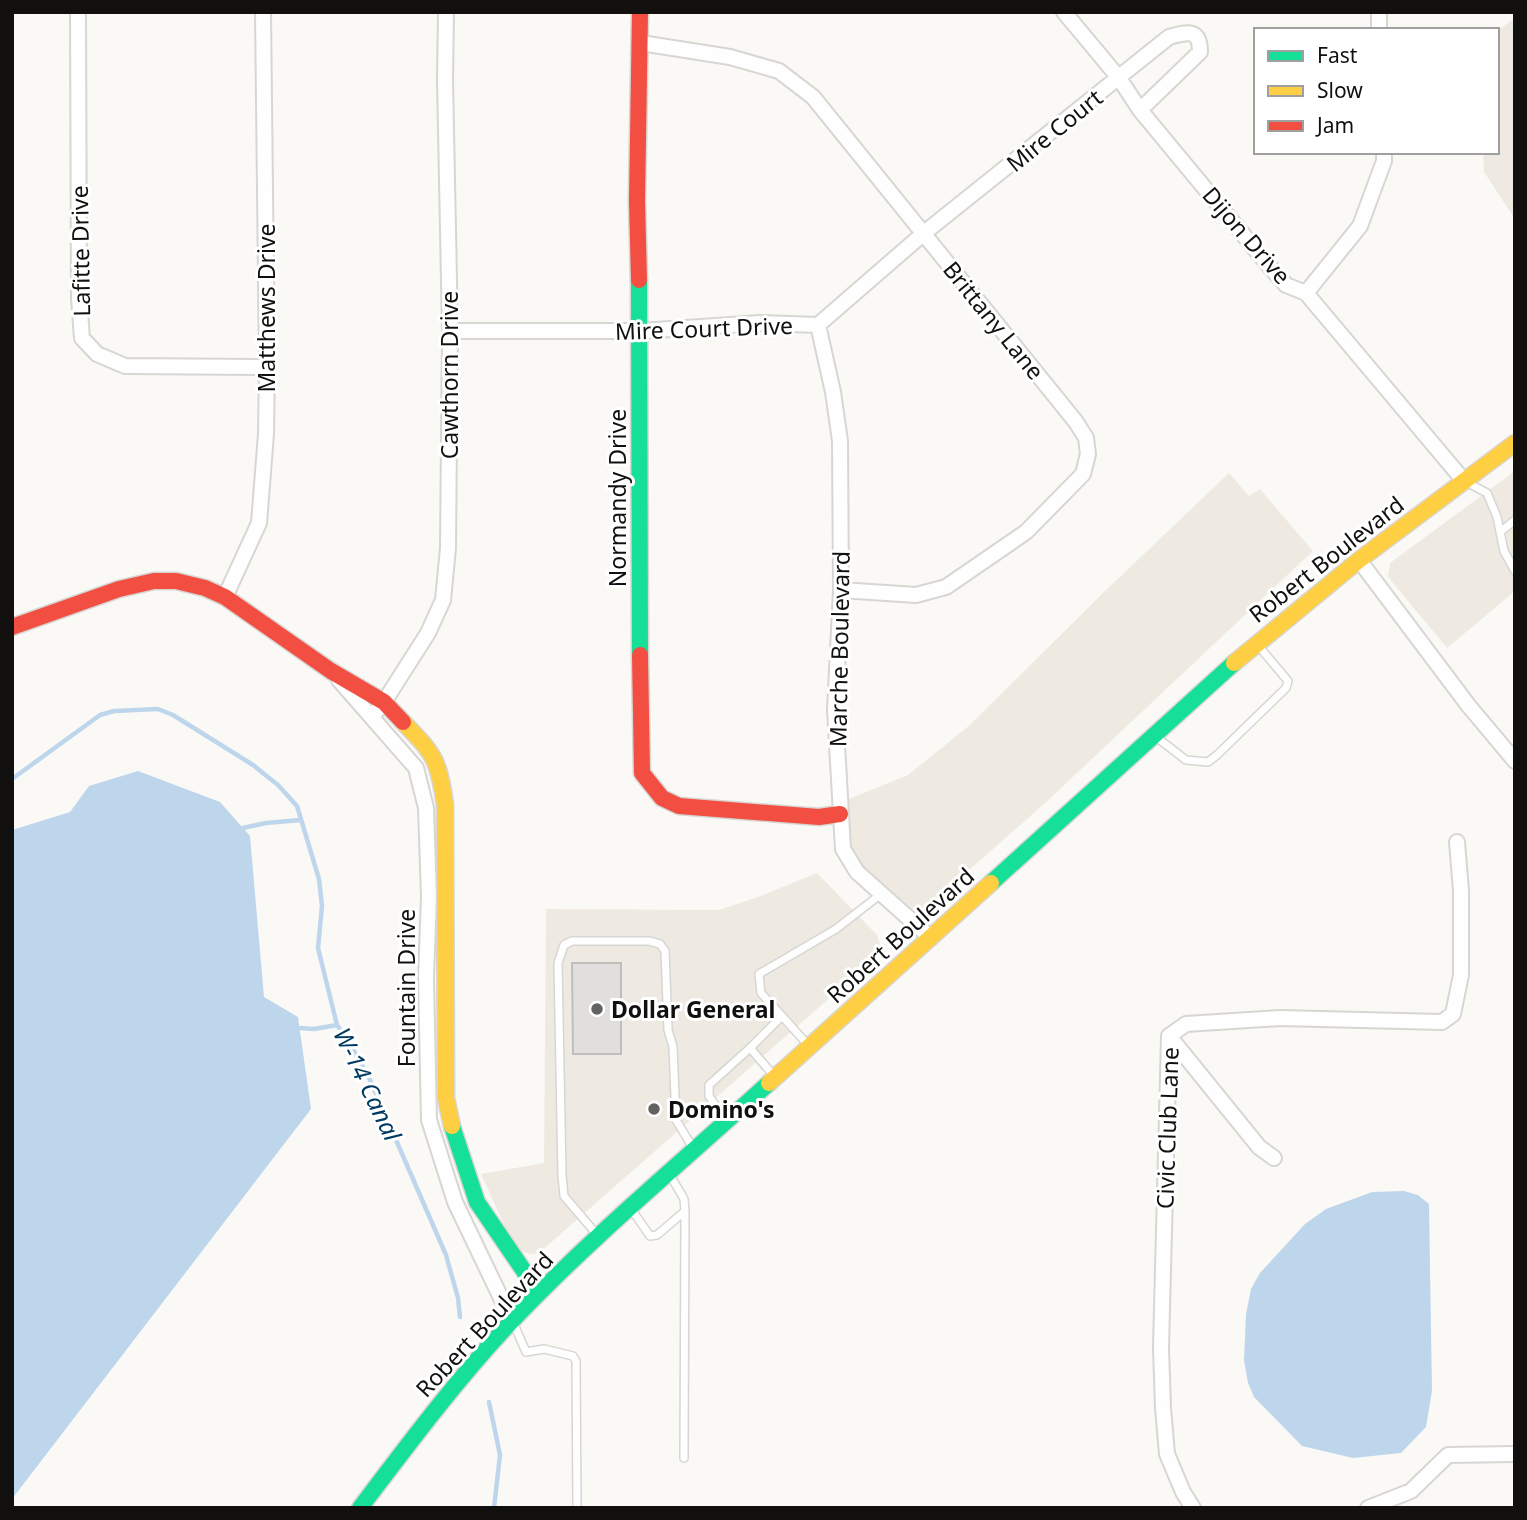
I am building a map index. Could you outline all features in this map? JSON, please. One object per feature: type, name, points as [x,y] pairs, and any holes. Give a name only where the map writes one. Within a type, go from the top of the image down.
[{"type":"street","name":"Lafitte Drive","points":[[78,12],[79,298],[82,338],[97,354],[125,366],[267,367]]},
{"type":"street","name":"Matthews Drive","points":[[225,597],[259,523],[266,434],[263,12]]},
{"type":"street","name":"Cawthorn Drive","points":[[372,717],[428,633],[443,600],[448,548],[450,331],[446,12]]},
{"type":"street","name":"Normandy Drive","points":[[640,12],[637,201],[642,773],[663,798],[679,806],[820,817],[840,814]]},
{"type":"street","name":"Dijon Drive","points":[[1064,12],[1119,78],[1140,110],[1286,285],[1306,293],[1464,481]]},
{"type":"street","name":"Mire Court","points":[[924,233],[1169,37],[1186,32],[1194,34],[1200,41],[1200,52],[1140,110]]},
{"type":"street","name":"Brittany Lane","points":[[640,43],[730,57],[779,71],[813,97],[1076,422],[1086,438],[1088,454],[1083,474],[1026,533],[946,587],[916,595],[841,590]]},
{"type":"street","points":[[1306,293],[1360,226],[1384,161],[1384,154]]},
{"type":"street","name":"Mire Court Drive","points":[[450,331],[640,331],[760,323],[818,325],[924,233]]},
{"type":"street","name":"Marche Boulevard","points":[[818,325],[840,441],[841,590],[835,710],[843,849],[857,872],[931,938]]},
{"type":"street","name":"Robert Boulevard","points":[[360,1508],[430,1416],[512,1321],[599,1237],[1256,643],[1359,560],[1515,443]]},
{"type":"street","points":[[1359,560],[1468,705],[1515,761]]},
{"type":"street","name":"Fountain Drive","points":[[12,627],[119,589],[154,581],[176,581],[205,588],[225,597],[331,671],[384,702],[431,751],[440,771],[445,804],[426,978],[429,1120],[455,1202],[512,1321]]},
{"type":"street","name":"Fountain Drive","points":[[331,671],[416,768],[437,873],[446,1098],[453,1131],[477,1202],[539,1293]]},
{"type":"street","name":"Civic Club Lane","points":[[1193,1508],[1167,1454],[1163,1408],[1161,1348],[1169,1036],[1186,1024],[1280,1018],[1441,1022],[1452,1014],[1461,975],[1461,891],[1457,842]]},
{"type":"street","points":[[1169,1036],[1259,1147],[1274,1158]]},
{"type":"street","points":[[455,1202],[475,1195]]},
{"type":"street","points":[[1368,1508],[1411,1491],[1448,1455],[1509,1454]]},
{"type":"lane","points":[[1464,481],[1487,494],[1497,517],[1504,551],[1515,571]]},
{"type":"lane","points":[[1500,532],[1515,520]]},
{"type":"lane","points":[[1154,735],[1186,760],[1208,762],[1217,755],[1286,688],[1288,681],[1256,643]]},
{"type":"lane","points":[[810,1048],[761,993],[760,974],[836,929],[882,894]]},
{"type":"lane","points":[[599,1237],[564,1196],[558,963],[564,945],[572,942],[649,941],[660,944],[665,951],[668,1030],[673,1047],[676,1119],[695,1151]]},
{"type":"lane","points":[[728,1122],[709,1096],[709,1084],[781,1017]]},
{"type":"lane","points":[[750,1048],[776,1078]]},
{"type":"lane","points":[[670,1174],[684,1199],[685,1211],[684,1458]]},
{"type":"lane","points":[[632,1209],[650,1236],[657,1235],[685,1211]]},
{"type":"lane","points":[[512,1321],[526,1352],[544,1349],[573,1356],[576,1361],[577,1508]]},
{"type":"shaded area","points":[[1515,18],[1515,219],[1484,172],[1483,154],[1499,154],[1499,30]]},
{"type":"shaded area","points":[[1515,471],[1515,591],[1447,648],[1388,577],[1390,563]]},
{"type":"shaded area","points":[[1229,473],[1249,496],[1260,489],[1313,551],[1044,804],[919,914],[895,897],[863,868],[851,848],[847,812],[849,799],[908,775],[970,725]]},
{"type":"shaded area","points":[[817,873],[877,935],[881,948],[875,958],[547,1246],[536,1254],[525,1253],[514,1246],[481,1174],[544,1163],[546,909],[719,910]]},
{"type":"water","points":[[138,771],[220,802],[250,836],[264,997],[298,1017],[311,1109],[12,1499],[12,830],[70,812],[89,786]]},
{"type":"water","points":[[1404,1191],[1418,1195],[1429,1204],[1432,1391],[1426,1427],[1401,1453],[1353,1458],[1302,1446],[1254,1397],[1248,1383],[1244,1360],[1246,1314],[1251,1289],[1260,1273],[1305,1224],[1326,1209],[1372,1192]]},
{"type":"building","name":"Dollar General","points":[[572,963],[621,963],[621,1054],[573,1054]]},
{"type":"waterway","name":"W-14 Canal","points":[[12,779],[100,715],[114,711],[158,709],[173,715],[253,765],[278,785],[297,806],[319,879],[322,906],[318,948],[337,1025],[370,1080],[446,1255],[458,1298],[460,1317]]},
{"type":"waterway","points":[[243,828],[301,820]]},
{"type":"waterway","points":[[300,1028],[314,1029],[337,1025]]},
{"type":"waterway","name":"W-14 Canal","points":[[489,1402],[500,1455],[494,1508]]},
{"type":"traffic: fast","points":[[639,280],[640,655]]},
{"type":"traffic: fast","points":[[991,883],[1234,663]]},
{"type":"traffic: fast","points":[[360,1508],[450,1392],[507,1326],[603,1232],[769,1083]]},
{"type":"traffic: fast","points":[[452,1126],[477,1202],[539,1293]]},
{"type":"traffic: slow","points":[[1234,663],[1359,560],[1515,443]]},
{"type":"traffic: slow","points":[[403,722],[433,758],[445,804],[446,1098],[452,1126]]},
{"type":"traffic: slow","points":[[769,1083],[991,883]]},
{"type":"traffic: jam","points":[[639,280],[637,201],[640,12]]},
{"type":"traffic: jam","points":[[12,627],[119,589],[154,581],[176,581],[205,588],[225,597],[331,671],[384,702],[403,722]]},
{"type":"traffic: jam","points":[[640,655],[642,773],[662,798],[679,806],[819,817],[840,814]]},
{"type":"place","name":"Dollar General","points":[[597,1009]]},
{"type":"place","name":"Domino's","points":[[654,1109]]}]
